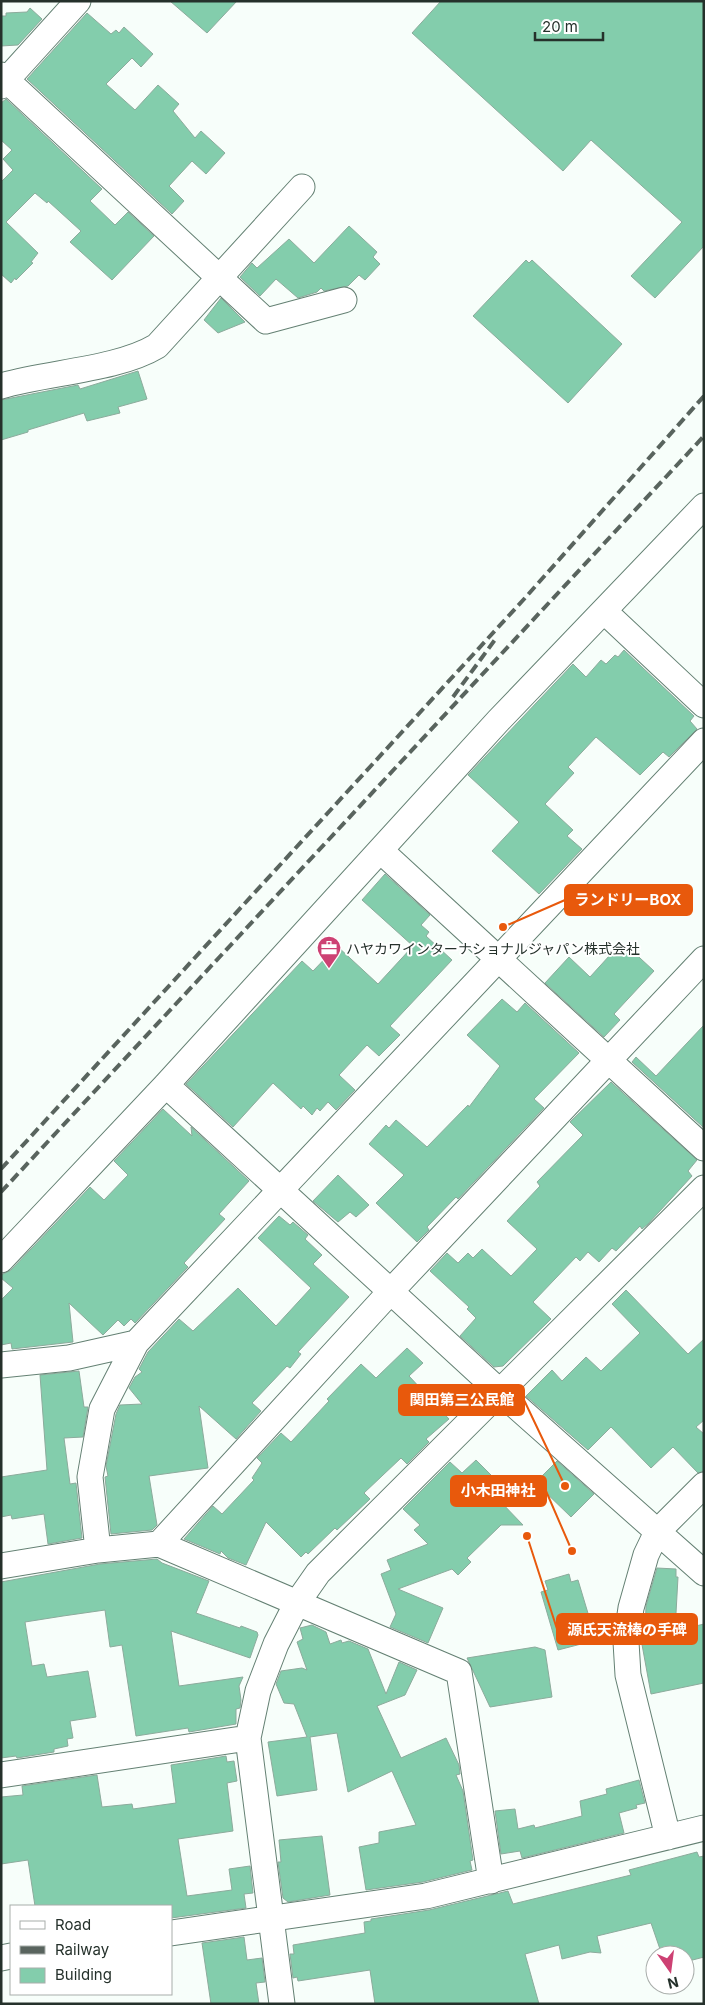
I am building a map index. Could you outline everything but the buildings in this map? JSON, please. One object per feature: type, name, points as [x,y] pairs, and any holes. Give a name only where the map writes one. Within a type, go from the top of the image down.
[{"type":"street","points":[[78,1],[3,81],[266,321],[344,300]]},
{"type":"street","points":[[1,386],[29,378],[73,371],[143,355],[157,346],[302,187]]},
{"type":"street","points":[[1,1260],[166,1085],[498,721],[704,506]]},
{"type":"street","points":[[604,611],[704,705]]},
{"type":"street","points":[[98,1550],[90,1477],[102,1409],[136,1344],[704,741]]},
{"type":"street","points":[[381,851],[704,1148]]},
{"type":"street","points":[[159,1544],[391,1292],[704,959]]},
{"type":"street","points":[[166,1085],[283,1190],[499,1391],[704,1573]]},
{"type":"street","points":[[282,2004],[248,1738],[258,1691],[276,1644],[297,1603],[318,1573],[704,1188]]},
{"type":"street","points":[[1,1365],[69,1358],[136,1344]]},
{"type":"street","points":[[668,1837],[628,1675],[626,1642],[634,1599],[646,1555],[657,1532],[704,1485]]},
{"type":"street","points":[[1,1566],[98,1550],[159,1544],[459,1672],[491,1881]]},
{"type":"street","points":[[1,1775],[248,1738]]},
{"type":"street","points":[[172,1933],[426,1896],[704,1828]]},
{"type":"railway","points":[[1,1169],[525,598],[704,396]]},
{"type":"railway","points":[[1,1192],[704,436]]},
{"type":"railway","points":[[453,697],[497,637]]},
{"type":"place","name":"ランドリーBOX","points":[[503,927]]},
{"type":"place","name":"ハヤカワインターナショナルジャパン株式会社","points":[[329,969]]},
{"type":"place","name":"関田第三公民館","points":[[565,1486]]},
{"type":"place","name":"源氏天流棒の手碑","points":[[527,1536]]},
{"type":"place","name":"小木田神社","points":[[572,1551]]}]
